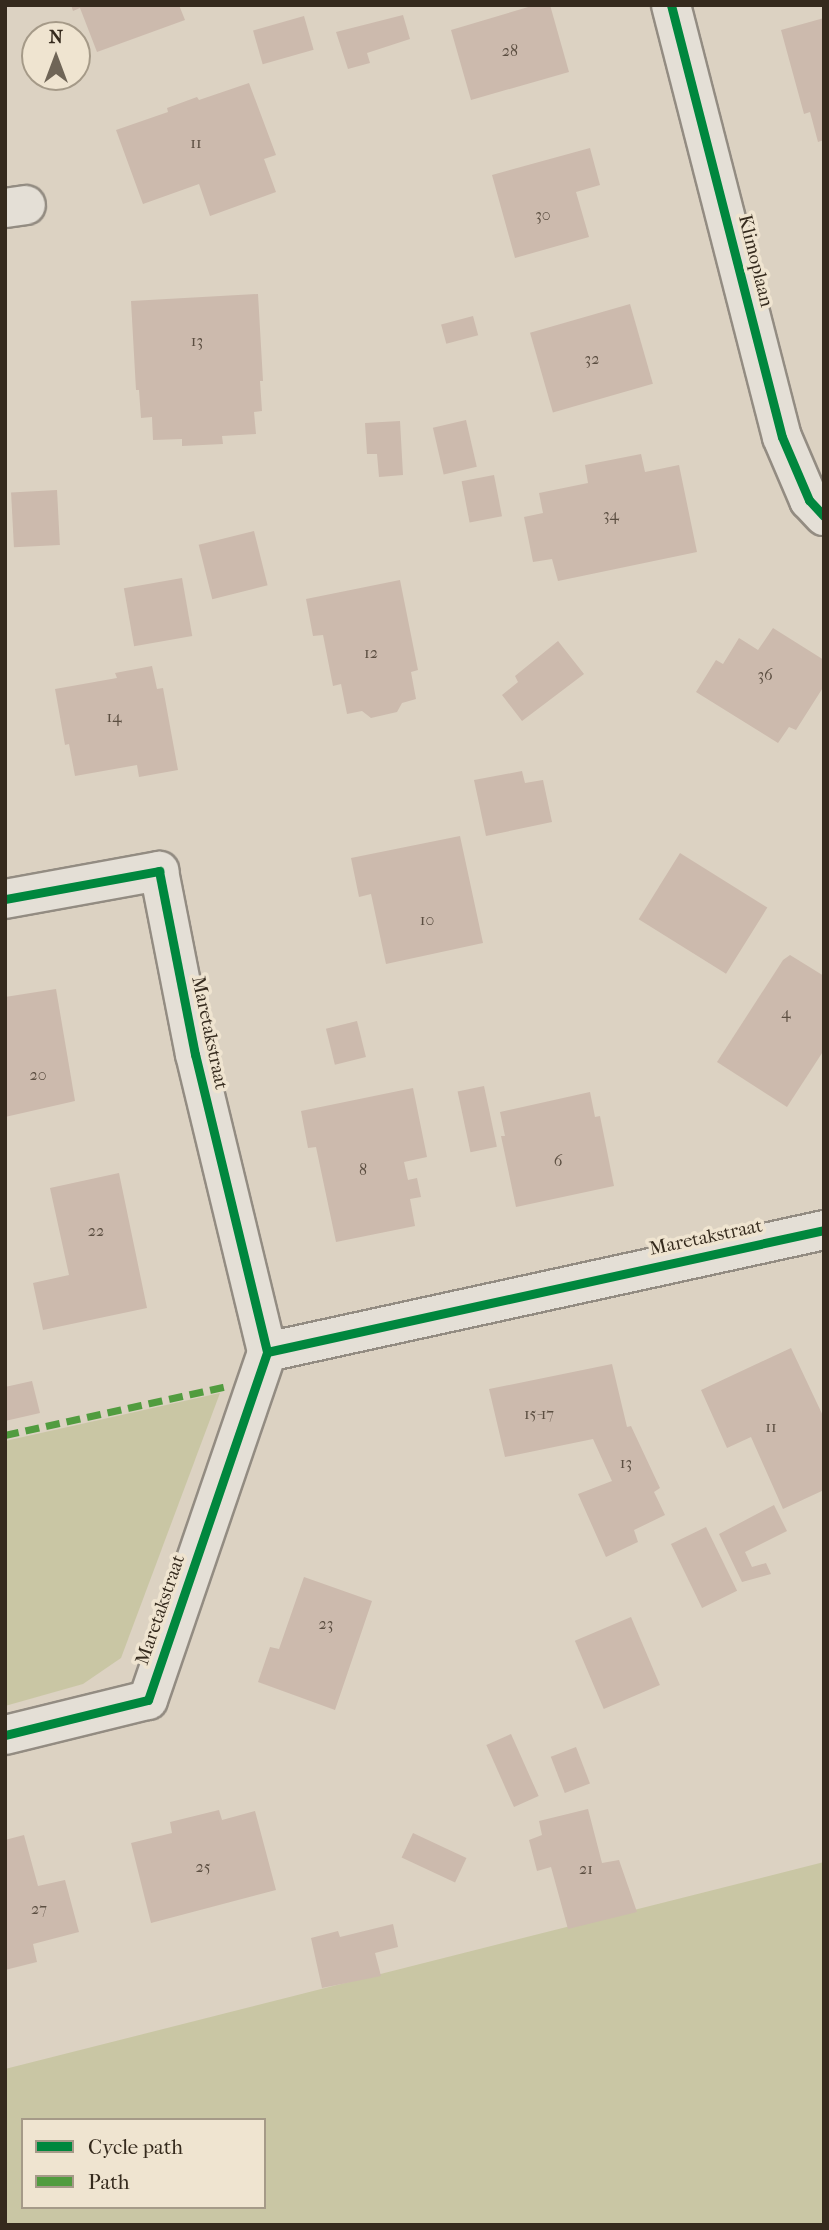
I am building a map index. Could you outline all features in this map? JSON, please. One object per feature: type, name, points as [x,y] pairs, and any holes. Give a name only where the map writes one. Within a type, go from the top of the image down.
[{"type":"street","name":"Klimoplaan","points":[[671,5],[782,437],[809,500],[824,516]]},
{"type":"street","name":"Maretakstraat","points":[[5,899],[159,872],[195,1054],[267,1352],[148,1700],[5,1735]]},
{"type":"street","name":"Maretakstraat","points":[[267,1352],[824,1230]]},
{"type":"shaded area","points":[[220,1393],[121,1658],[83,1684],[5,1706],[5,1441]]},
{"type":"shaded area","points":[[824,1862],[824,2225],[5,2225],[5,2069]]},
{"type":"building","points":[[71,5],[179,5],[185,20],[97,52],[91,36],[91,21],[85,21],[80,8],[73,11]]},
{"type":"building","points":[[535,5],[550,5],[569,72],[471,100],[451,30]]},
{"type":"building","points":[[403,15],[410,39],[367,53],[370,63],[348,69],[336,32]]},
{"type":"building","points":[[304,16],[314,50],[263,64],[253,31]]},
{"type":"building","points":[[824,18],[824,140],[818,142],[810,112],[804,114],[781,30]]},
{"type":"building","points":[[249,83],[276,155],[264,159],[276,192],[210,216],[199,184],[143,204],[116,130],[168,112],[167,108],[197,97],[199,100]]},
{"type":"building","points":[[590,148],[600,185],[576,192],[589,237],[515,258],[492,175]]},
{"type":"building","points":[[258,294],[263,381],[260,381],[262,411],[254,412],[256,434],[222,436],[223,444],[182,446],[182,439],[153,440],[152,417],[141,418],[139,390],[136,390],[131,301]]},
{"type":"building","points":[[630,304],[653,384],[553,412],[530,333]]},
{"type":"building","points":[[473,316],[478,335],[446,344],[441,325]]},
{"type":"building","points":[[466,420],[477,467],[444,474],[433,428]]},
{"type":"building","points":[[400,421],[403,475],[379,477],[377,454],[367,454],[365,423]]},
{"type":"building","points":[[641,454],[645,472],[679,465],[697,552],[558,581],[552,559],[533,562],[524,517],[543,513],[539,493],[588,483],[585,465]]},
{"type":"building","points":[[494,475],[502,516],[470,523],[462,481]]},
{"type":"building","points":[[57,490],[60,545],[14,547],[11,492]]},
{"type":"building","points":[[254,531],[268,585],[212,599],[199,545]]},
{"type":"building","points":[[182,578],[192,636],[134,646],[124,588]]},
{"type":"building","points":[[400,580],[418,670],[411,672],[416,699],[402,703],[397,712],[371,718],[362,711],[347,714],[341,684],[333,686],[323,635],[313,636],[306,599]]},
{"type":"building","points":[[773,628],[824,660],[824,686],[796,730],[789,727],[778,743],[696,692],[716,660],[723,664],[739,638],[758,650]]},
{"type":"building","points":[[558,641],[584,674],[522,721],[502,695],[518,682],[515,676]]},
{"type":"building","points":[[152,666],[157,689],[163,688],[178,770],[139,777],[137,765],[75,776],[69,744],[65,745],[55,689],[117,678],[115,673]]},
{"type":"building","points":[[522,771],[525,783],[543,780],[552,822],[486,836],[474,780]]},
{"type":"building","points":[[460,836],[483,943],[386,964],[371,894],[359,897],[351,858]]},
{"type":"building","points":[[680,853],[767,908],[726,974],[639,919]]},
{"type":"building","points":[[790,955],[824,976],[824,1050],[787,1107],[717,1062],[783,960]]},
{"type":"building","points":[[56,989],[75,1101],[5,1117],[5,997]]},
{"type":"building","points":[[357,1021],[366,1057],[335,1065],[326,1029]]},
{"type":"building","points":[[484,1086],[497,1147],[470,1152],[458,1092]]},
{"type":"building","points":[[413,1088],[427,1157],[404,1162],[408,1180],[417,1178],[421,1197],[410,1199],[415,1226],[336,1242],[316,1147],[308,1148],[301,1111]]},
{"type":"building","points":[[590,1092],[595,1117],[600,1116],[614,1186],[516,1207],[501,1136],[505,1136],[500,1112]]},
{"type":"building","points":[[119,1173],[147,1308],[43,1330],[33,1283],[69,1275],[50,1188]]},
{"type":"building","points":[[791,1348],[824,1418],[824,1490],[783,1509],[751,1437],[727,1448],[701,1390]]},
{"type":"building","points":[[612,1364],[627,1427],[631,1426],[660,1488],[654,1492],[665,1515],[634,1530],[638,1542],[606,1557],[578,1494],[612,1481],[593,1439],[505,1457],[489,1389]]},
{"type":"building","points":[[32,1381],[40,1413],[5,1421],[5,1387]]},
{"type":"building","points":[[774,1505],[787,1531],[745,1552],[752,1567],[766,1563],[771,1574],[742,1582],[719,1534]]},
{"type":"building","points":[[706,1527],[737,1591],[702,1608],[671,1544]]},
{"type":"building","points":[[304,1577],[372,1601],[335,1710],[258,1682],[270,1647],[279,1649]]},
{"type":"building","points":[[631,1617],[660,1685],[604,1709],[575,1641]]},
{"type":"building","points":[[511,1734],[539,1796],[514,1807],[486,1745]]},
{"type":"building","points":[[576,1747],[590,1783],[565,1793],[551,1757]]},
{"type":"building","points":[[588,1809],[602,1863],[619,1860],[637,1912],[568,1929],[551,1867],[537,1871],[529,1840],[542,1835],[539,1821]]},
{"type":"building","points":[[219,1810],[222,1820],[255,1811],[276,1890],[151,1923],[131,1843],[172,1833],[170,1822]]},
{"type":"building","points":[[413,1833],[466,1858],[455,1882],[402,1857]]},
{"type":"building","points":[[24,1835],[38,1886],[65,1880],[79,1932],[33,1944],[37,1962],[5,1970],[5,1840]]},
{"type":"building","points":[[393,1924],[398,1947],[375,1953],[381,1976],[322,1988],[311,1938],[338,1931],[340,1937]]},
{"type":"marked path","points":[[5,1435],[228,1386]]},
{"type":"cycle path","points":[[671,5],[782,437],[809,500],[824,516]]},
{"type":"cycle path","points":[[5,899],[159,871],[195,1054],[267,1352]]},
{"type":"cycle path","points":[[5,1735],[148,1700],[267,1352],[824,1230]]}]
